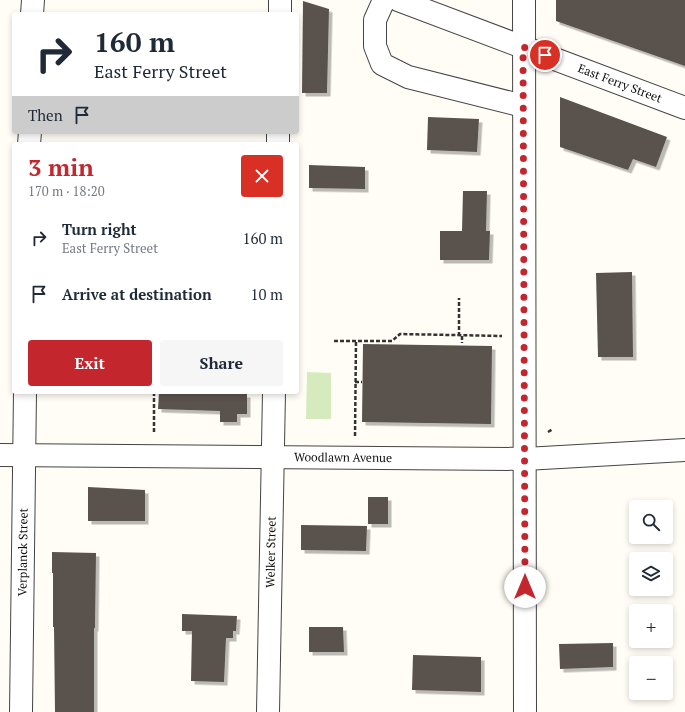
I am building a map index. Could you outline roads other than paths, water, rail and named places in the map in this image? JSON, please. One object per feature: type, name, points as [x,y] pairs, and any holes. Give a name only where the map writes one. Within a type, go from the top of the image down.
[{"type":"street","points":[[32,0],[32,12]]},
{"type":"street","points":[[280,0],[280,12]]},
{"type":"street","points":[[384,0],[375,20],[375,46],[382,64],[408,77],[523,106]]},
{"type":"street","name":"East Ferry Street","points":[[398,0],[434,6],[523,47],[685,108]]},
{"type":"street","points":[[524,0],[525,712]]},
{"type":"street","name":"Verplanck Street","points":[[21,712],[25,394]]},
{"type":"street","name":"Welker Street","points":[[268,712],[274,394]]},
{"type":"street","name":"Woodlawn Avenue","points":[[0,455],[525,459],[685,450]]}]
